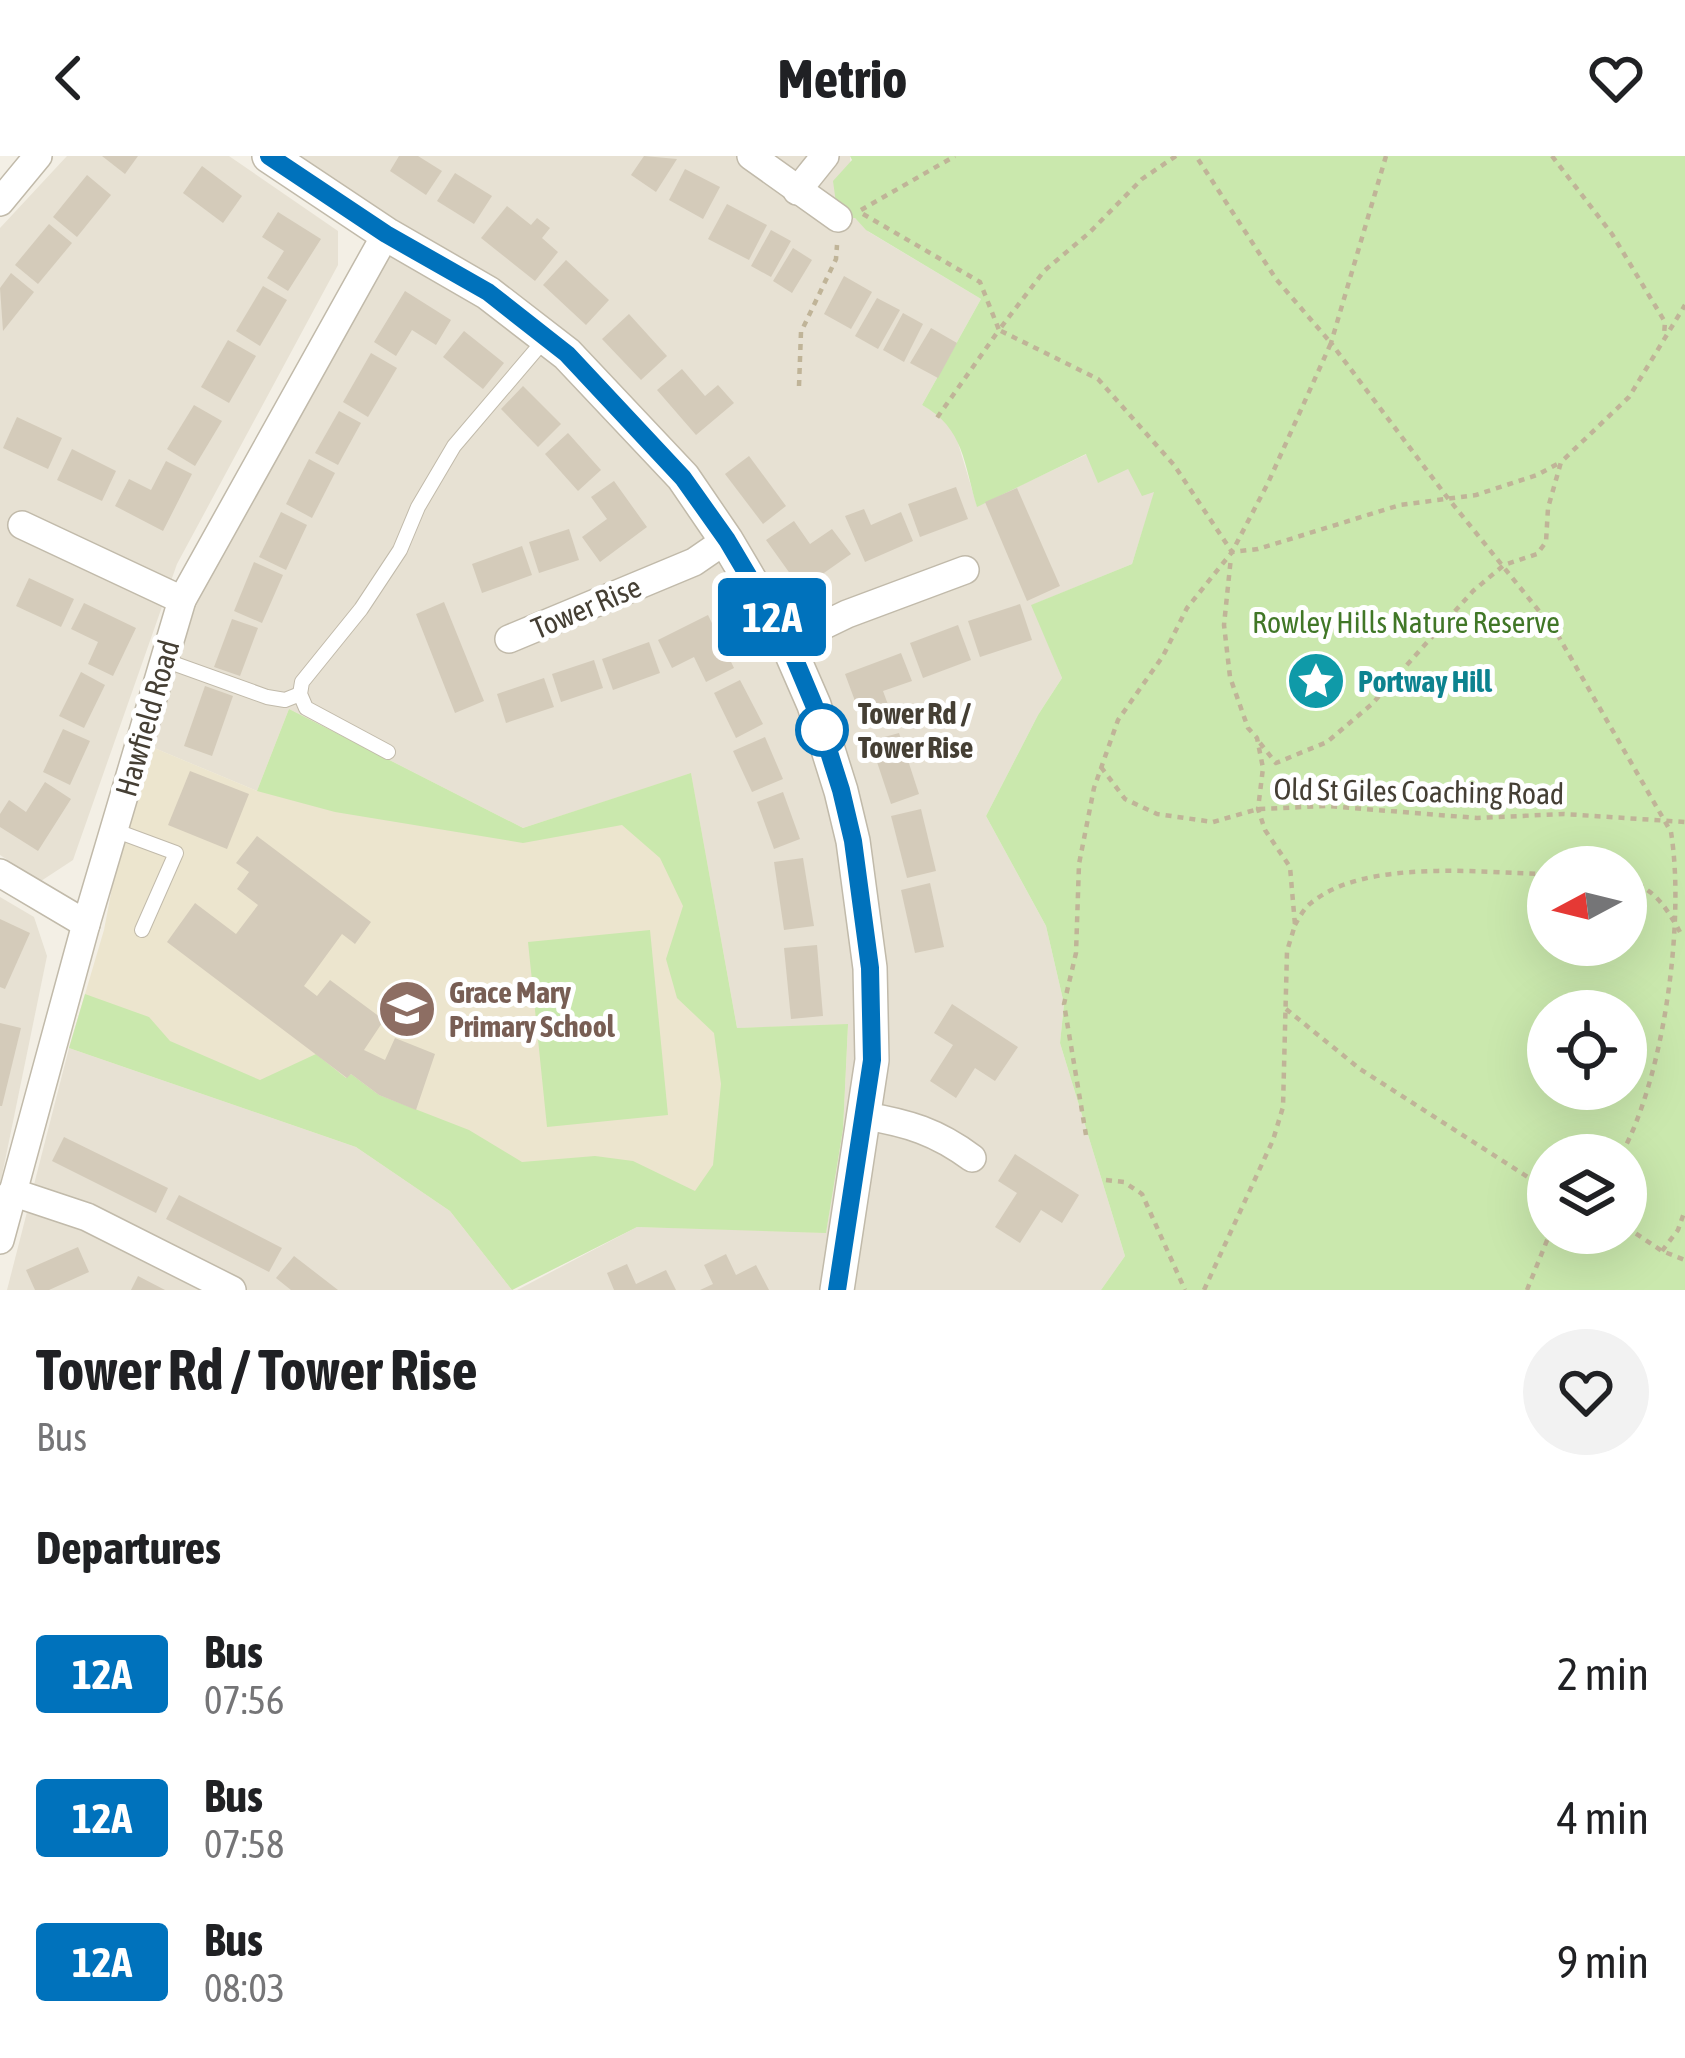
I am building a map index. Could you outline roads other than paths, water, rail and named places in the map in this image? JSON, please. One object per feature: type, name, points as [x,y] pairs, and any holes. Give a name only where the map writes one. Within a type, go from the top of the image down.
[{"type":"street","points":[[0,202],[38,156]]},
{"type":"street","points":[[269,156],[386,234],[488,292],[567,354],[683,478],[727,540],[788,643],[841,790],[870,968],[872,1060],[837,1290]]},
{"type":"street","points":[[751,156],[838,218]]},
{"type":"street","points":[[797,191],[825,156]]},
{"type":"street","name":"Hawfield Road","points":[[0,1240],[86,924],[182,600],[386,234]]},
{"type":"street","points":[[22,525],[182,600]]},
{"type":"street","name":"Tower Rise","points":[[509,639],[694,562],[727,540]]},
{"type":"street","points":[[788,643],[847,614],[965,570]]},
{"type":"street","points":[[0,873],[86,924]]},
{"type":"street","points":[[865,1116],[916,1124],[973,1158]]},
{"type":"street","points":[[12,1192],[87,1217],[232,1290]]},
{"type":"lane","points":[[388,752],[306,707],[300,694],[302,682],[361,609],[400,550],[418,507],[454,446],[546,338]]},
{"type":"lane","points":[[164,660],[267,697],[285,700],[300,694]]},
{"type":"lane","points":[[114,830],[176,853],[142,930]]},
{"type":"place","name":"Portway Hill","points":[[1316,681]]},
{"type":"place","name":"Tower Rd / Tower Rise","points":[[822,730]]},
{"type":"place","name":"Grace Mary Primary School","points":[[407,1009]]},
{"type":"park label","name":"Rowley Hills Nature Reserve","points":[[1406,622]]}]
